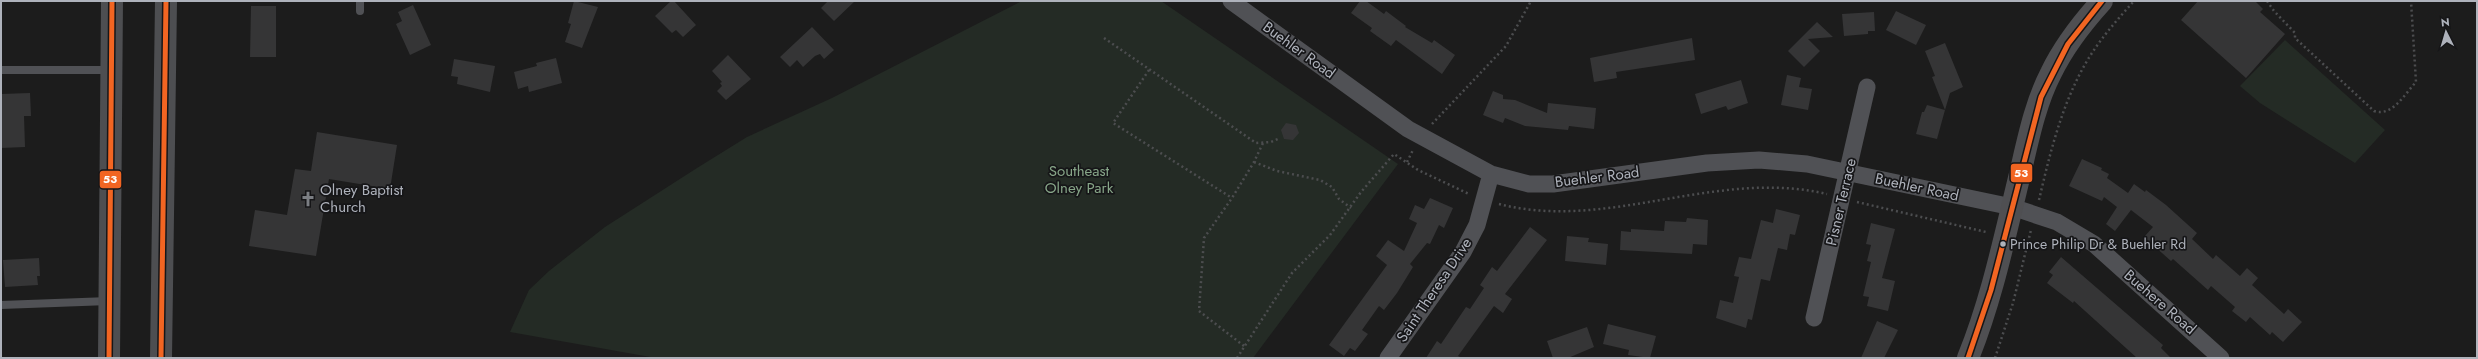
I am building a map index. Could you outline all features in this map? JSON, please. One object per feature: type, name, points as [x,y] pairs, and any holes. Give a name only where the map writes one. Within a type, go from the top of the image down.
[{"type":"main road","points":[[109,358],[112,1]]},
{"type":"main road","points":[[160,358],[166,1]]},
{"type":"street","name":"Buehler Road","points":[[1231,1],[1408,129],[1491,174],[1529,184],[1553,184],[1707,163],[1759,160],[1806,164],[2012,207]]},
{"type":"street","points":[[1968,358],[1977,336],[2004,237],[2035,110],[2051,73],[2076,30],[2102,1]]},
{"type":"street","name":"Pisner Terrace","points":[[1814,318],[1867,87]]},
{"type":"street","name":"Saint Theresa Drive","points":[[1388,358],[1463,252],[1477,225],[1491,174]]},
{"type":"street","name":"Buehere Road","points":[[2012,207],[2057,222],[2094,244],[2221,358]]},
{"type":"lane","points":[[360,1],[360,11]]},
{"type":"lane","points":[[1,70],[112,77]]},
{"type":"lane","points":[[1,305],[110,301]]},
{"type":"path","points":[[1407,162],[1421,136],[1506,46],[1531,1]]},
{"type":"path","points":[[1995,358],[2013,303],[2060,123],[2086,62],[2108,31],[2134,1]]},
{"type":"path","points":[[2268,1],[2274,11],[2295,33],[2295,38],[2374,111],[2380,113],[2389,111],[2416,82],[2411,1]]},
{"type":"path","points":[[1104,38],[1256,143],[1263,143],[1280,138]]},
{"type":"path","points":[[1149,70],[1113,123],[1232,198]]},
{"type":"path","points":[[1244,346],[1199,311],[1204,238],[1232,198],[1254,162],[1263,143]]},
{"type":"path","points":[[1237,358],[1292,273],[1330,235],[1394,154],[1447,185],[1484,200],[1514,207],[1553,211],[1613,206],[1735,188],[1772,186],[1811,190],[2004,237],[2028,241]]},
{"type":"path","points":[[1254,162],[1277,171],[1320,180],[1332,187],[1339,198],[1351,208]]},
{"type":"green space","name":"Southeast Olney Park","points":[[1022,1],[1161,1],[1398,164],[1253,358],[656,358],[510,332],[529,290],[549,271],[605,227],[747,137],[832,98]]},
{"type":"green space","points":[[2285,40],[2385,130],[2355,163],[2260,103],[2240,86]]},
{"type":"building","points":[[574,1],[598,7],[582,48],[565,42],[571,24],[568,23]]},
{"type":"building","points":[[671,1],[674,1],[696,25],[683,37],[676,30],[672,33],[655,16]]},
{"type":"building","points":[[828,1],[855,1],[834,21],[821,8]]},
{"type":"building","points":[[1360,1],[1366,1],[1384,14],[1386,11],[1406,26],[1405,27],[1432,43],[1434,40],[1455,55],[1442,74],[1396,40],[1391,46],[1370,31],[1372,28],[1351,13]]},
{"type":"building","points":[[2198,1],[2255,1],[2263,9],[2260,12],[2285,34],[2246,78],[2181,20]]},
{"type":"building","points":[[413,5],[431,45],[410,55],[396,24],[402,21],[398,12]]},
{"type":"building","points":[[251,6],[276,6],[276,57],[250,57]]},
{"type":"building","points":[[1896,11],[1926,25],[1916,45],[1886,30]]},
{"type":"building","points":[[1874,12],[1875,31],[1868,31],[1868,34],[1844,36],[1842,14]]},
{"type":"building","points":[[1817,22],[1833,37],[1808,39],[1820,51],[1804,67],[1788,51]]},
{"type":"building","points":[[812,27],[834,50],[824,59],[820,54],[815,56],[803,67],[797,60],[790,67],[780,57]]},
{"type":"building","points":[[1692,38],[1695,60],[1616,72],[1617,78],[1594,82],[1590,58]]},
{"type":"building","points":[[1945,43],[1963,87],[1950,93],[1945,110],[1932,77],[1935,76],[1925,51]]},
{"type":"building","points":[[728,55],[751,79],[726,100],[717,91],[722,86],[720,83],[722,82],[712,71]]},
{"type":"building","points":[[556,58],[562,83],[529,92],[528,86],[518,89],[514,72],[537,66],[536,63]]},
{"type":"building","points":[[454,59],[495,66],[490,92],[457,84],[458,77],[451,76]]},
{"type":"building","points":[[1787,75],[1801,78],[1799,87],[1812,89],[1808,110],[1781,105]]},
{"type":"building","points":[[1741,80],[1748,103],[1728,110],[1726,106],[1701,114],[1695,94]]},
{"type":"building","points":[[1493,91],[1503,95],[1503,99],[1515,100],[1547,113],[1548,103],[1596,108],[1594,129],[1569,126],[1568,130],[1525,126],[1505,118],[1503,123],[1483,115]]},
{"type":"building","points":[[30,93],[31,116],[24,116],[25,147],[1,148],[1,94]]},
{"type":"building","points":[[1927,105],[1945,110],[1937,139],[1916,134],[1922,112],[1924,112]]},
{"type":"building","points":[[1286,123],[1296,125],[1299,133],[1293,140],[1284,139],[1281,130]]},
{"type":"building","name":"Olney Baptist Church","points":[[317,132],[397,145],[390,189],[329,179],[316,256],[249,246],[255,210],[287,215],[295,169],[311,171]]},
{"type":"building","points":[[2082,159],[2102,168],[2101,170],[2109,174],[2107,178],[2128,193],[2134,184],[2145,192],[2146,190],[2166,205],[2197,233],[2192,239],[2213,259],[2216,255],[2240,276],[2247,268],[2258,278],[2252,285],[2284,314],[2288,309],[2302,322],[2283,342],[2272,332],[2270,335],[2250,317],[2246,322],[2232,311],[2235,307],[2211,286],[2208,290],[2173,259],[2171,261],[2144,237],[2153,227],[2131,210],[2115,231],[2106,224],[2117,207],[2104,197],[2102,201],[2069,186]]},
{"type":"building","points":[[1430,198],[1453,208],[1444,228],[1439,225],[1430,244],[1427,243],[1410,264],[1413,267],[1397,293],[1384,310],[1379,306],[1362,330],[1368,334],[1355,351],[1350,348],[1344,356],[1329,345],[1387,265],[1376,256],[1388,240],[1404,251],[1417,223],[1409,219],[1415,205],[1424,209]]},
{"type":"building","points":[[1776,209],[1800,215],[1795,235],[1790,234],[1787,250],[1778,248],[1770,281],[1761,279],[1752,320],[1748,319],[1746,328],[1716,318],[1720,300],[1733,303],[1739,277],[1734,276],[1739,257],[1751,259],[1761,220],[1773,223]]},
{"type":"building","points":[[1687,218],[1708,220],[1707,245],[1693,244],[1692,254],[1620,250],[1621,231],[1631,232],[1631,229],[1664,231],[1665,221],[1686,222]]},
{"type":"building","points":[[1871,223],[1895,229],[1882,278],[1895,281],[1888,311],[1867,306],[1869,297],[1863,296],[1871,262],[1867,261],[1871,245],[1866,244]]},
{"type":"building","points":[[1530,227],[1547,240],[1505,294],[1512,299],[1503,313],[1494,306],[1458,356],[1462,358],[1426,358],[1437,341],[1441,344],[1466,307],[1470,309],[1484,288],[1480,285],[1492,267],[1497,271]]},
{"type":"building","points":[[1567,236],[1589,238],[1588,242],[1608,244],[1606,265],[1565,261]]},
{"type":"building","points":[[2061,257],[2163,345],[2161,348],[2171,358],[2137,358],[2074,301],[2073,303],[2047,283],[2053,275],[2049,272]]},
{"type":"building","points":[[39,258],[40,276],[37,276],[38,285],[5,287],[3,260]]},
{"type":"building","points":[[1877,321],[1898,330],[1884,358],[1861,358]]},
{"type":"building","points":[[1608,324],[1656,336],[1650,358],[1628,355],[1629,350],[1603,344]]},
{"type":"building","points":[[1587,327],[1594,347],[1568,358],[1553,358],[1547,341]]},
{"type":"transit line","name":"53","points":[[109,358],[112,1]]},
{"type":"transit line","name":"53","points":[[161,358],[166,1]]},
{"type":"transit line","name":"53","points":[[1968,358],[1991,290],[2041,97],[2068,44],[2102,1]]},
{"type":"place","name":"Olney Baptist Church","points":[[308,199]]},
{"type":"place","name":"Prince Philip Dr & Buehler Rd","points":[[2003,244]]}]
